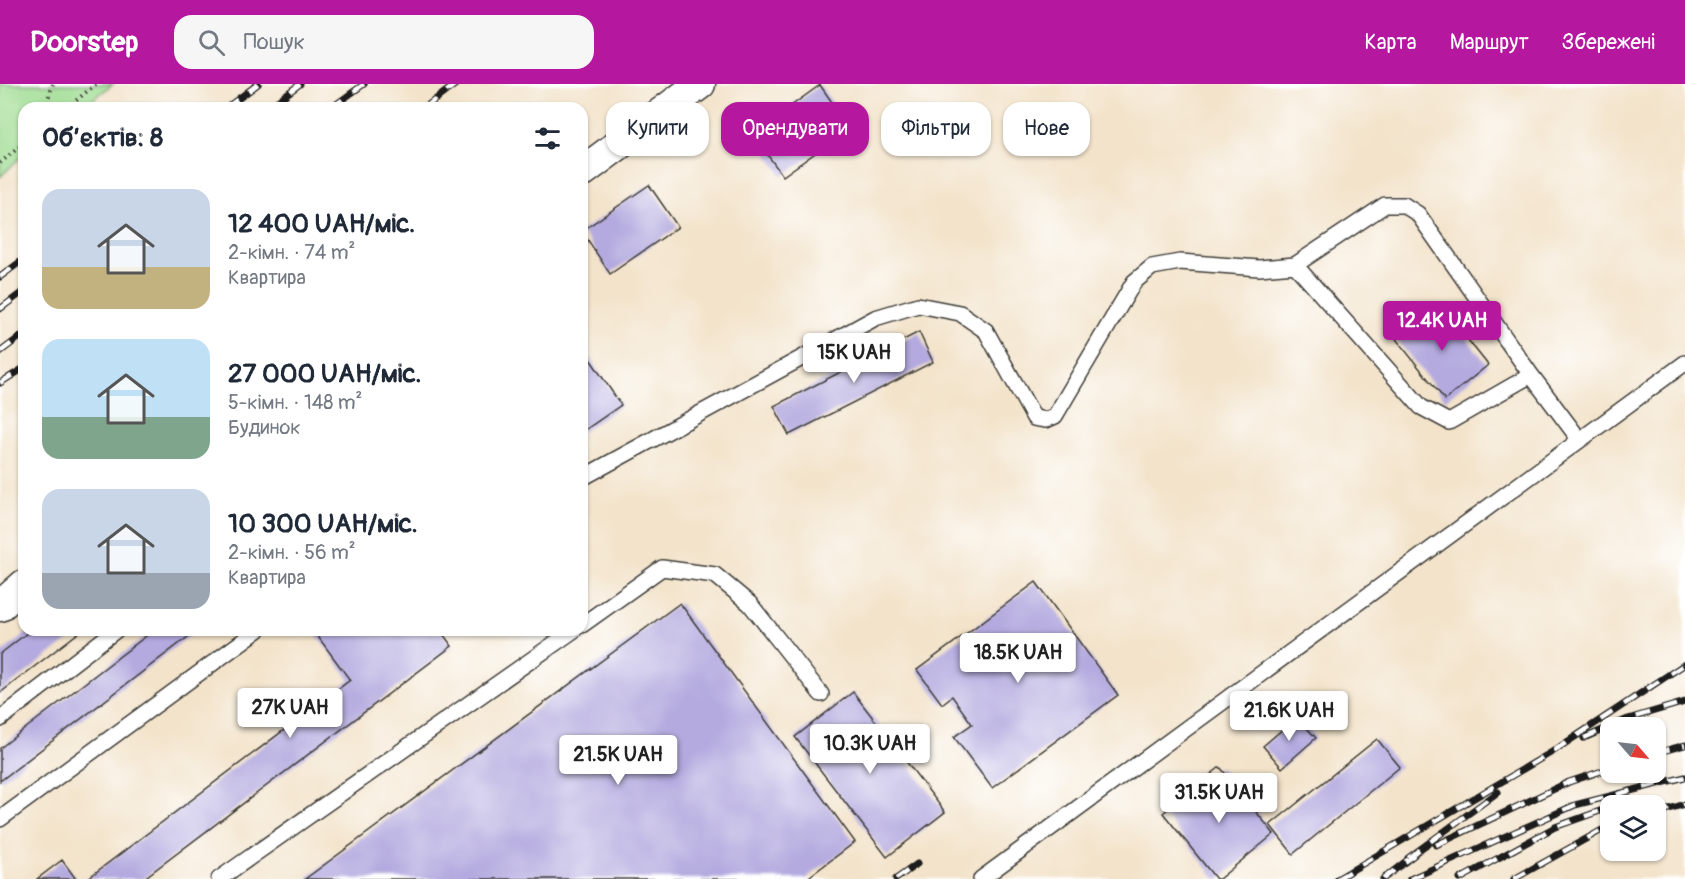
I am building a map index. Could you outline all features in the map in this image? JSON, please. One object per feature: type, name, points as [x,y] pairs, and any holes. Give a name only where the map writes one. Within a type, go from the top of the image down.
[{"type":"street","points":[[588,168],[700,84]]},
{"type":"street","points":[[0,606],[18,590]]},
{"type":"lane","points":[[588,475],[875,318],[918,305],[960,313],[986,331],[1034,417],[1046,420],[1055,416],[1134,282],[1152,267],[1180,262],[1259,268],[1294,266],[1385,205],[1404,205],[1418,214],[1579,439]]},
{"type":"lane","points":[[1294,266],[1421,407],[1449,422],[1531,375]]},
{"type":"lane","points":[[981,879],[1685,363]]},
{"type":"lane","points":[[588,621],[662,568],[715,575],[750,604],[821,694]]},
{"type":"lane","points":[[0,718],[108,636]]},
{"type":"lane","points":[[0,819],[250,636]]},
{"type":"lane","points":[[219,879],[565,636]]},
{"type":"path","points":[[47,102],[53,84]]},
{"type":"path","points":[[74,102],[96,84]]},
{"type":"path","points":[[0,163],[18,148]]},
{"type":"green space","points":[[0,84],[113,84],[90,102],[18,102],[18,160],[0,177]]},
{"type":"building","points":[[820,85],[832,102],[796,102]]},
{"type":"building","points":[[768,156],[811,156],[783,176]]},
{"type":"building","points":[[649,185],[678,227],[610,274],[588,240],[588,227]]},
{"type":"building","points":[[1440,305],[1488,365],[1445,400],[1396,339]]},
{"type":"building","points":[[919,332],[933,362],[789,435],[774,406]]},
{"type":"building","points":[[588,356],[621,405],[588,428]]},
{"type":"building","points":[[1036,582],[1118,695],[992,788],[954,737],[972,724],[952,696],[942,704],[917,670]]},
{"type":"building","points":[[680,603],[855,842],[806,879],[305,879]]},
{"type":"building","points":[[23,636],[74,636],[0,693],[0,654]]},
{"type":"building","points":[[146,636],[189,636],[0,781],[0,748]]},
{"type":"building","points":[[317,636],[444,636],[452,646],[143,879],[87,879],[350,680]]},
{"type":"building","points":[[853,692],[945,812],[887,857],[795,737]]},
{"type":"building","points":[[1297,717],[1316,738],[1282,768],[1263,746]]},
{"type":"building","points":[[1377,739],[1400,767],[1293,854],[1270,825]]},
{"type":"building","points":[[1220,767],[1274,834],[1219,879],[1216,879],[1163,813]]},
{"type":"building","points":[[62,860],[76,879],[37,879]]},
{"type":"railway","points":[[234,102],[258,84]]},
{"type":"railway","points":[[276,102],[300,84]]},
{"type":"railway","points":[[339,102],[364,84]]},
{"type":"railway","points":[[432,102],[456,84]]},
{"type":"railway","points":[[0,277],[18,264]]},
{"type":"railway","points":[[0,309],[18,296]]},
{"type":"railway","points":[[0,352],[18,338]]},
{"type":"railway","points":[[0,383],[18,372]]},
{"type":"railway","points":[[1337,879],[1552,752],[1685,664]]},
{"type":"railway","points":[[1584,738],[1628,719],[1685,702]]},
{"type":"railway","points":[[1666,750],[1685,745]]},
{"type":"railway","points":[[1436,845],[1569,782],[1600,772]]},
{"type":"railway","points":[[1410,879],[1575,805],[1685,777]]},
{"type":"railway","points":[[1408,858],[1498,792]]},
{"type":"railway","points":[[1666,810],[1685,804]]},
{"type":"railway","points":[[1460,879],[1555,827],[1600,811]]},
{"type":"railway","points":[[1514,879],[1600,831]]},
{"type":"railway","points":[[1383,879],[1414,855]]},
{"type":"railway","points":[[896,879],[917,864]]}]
